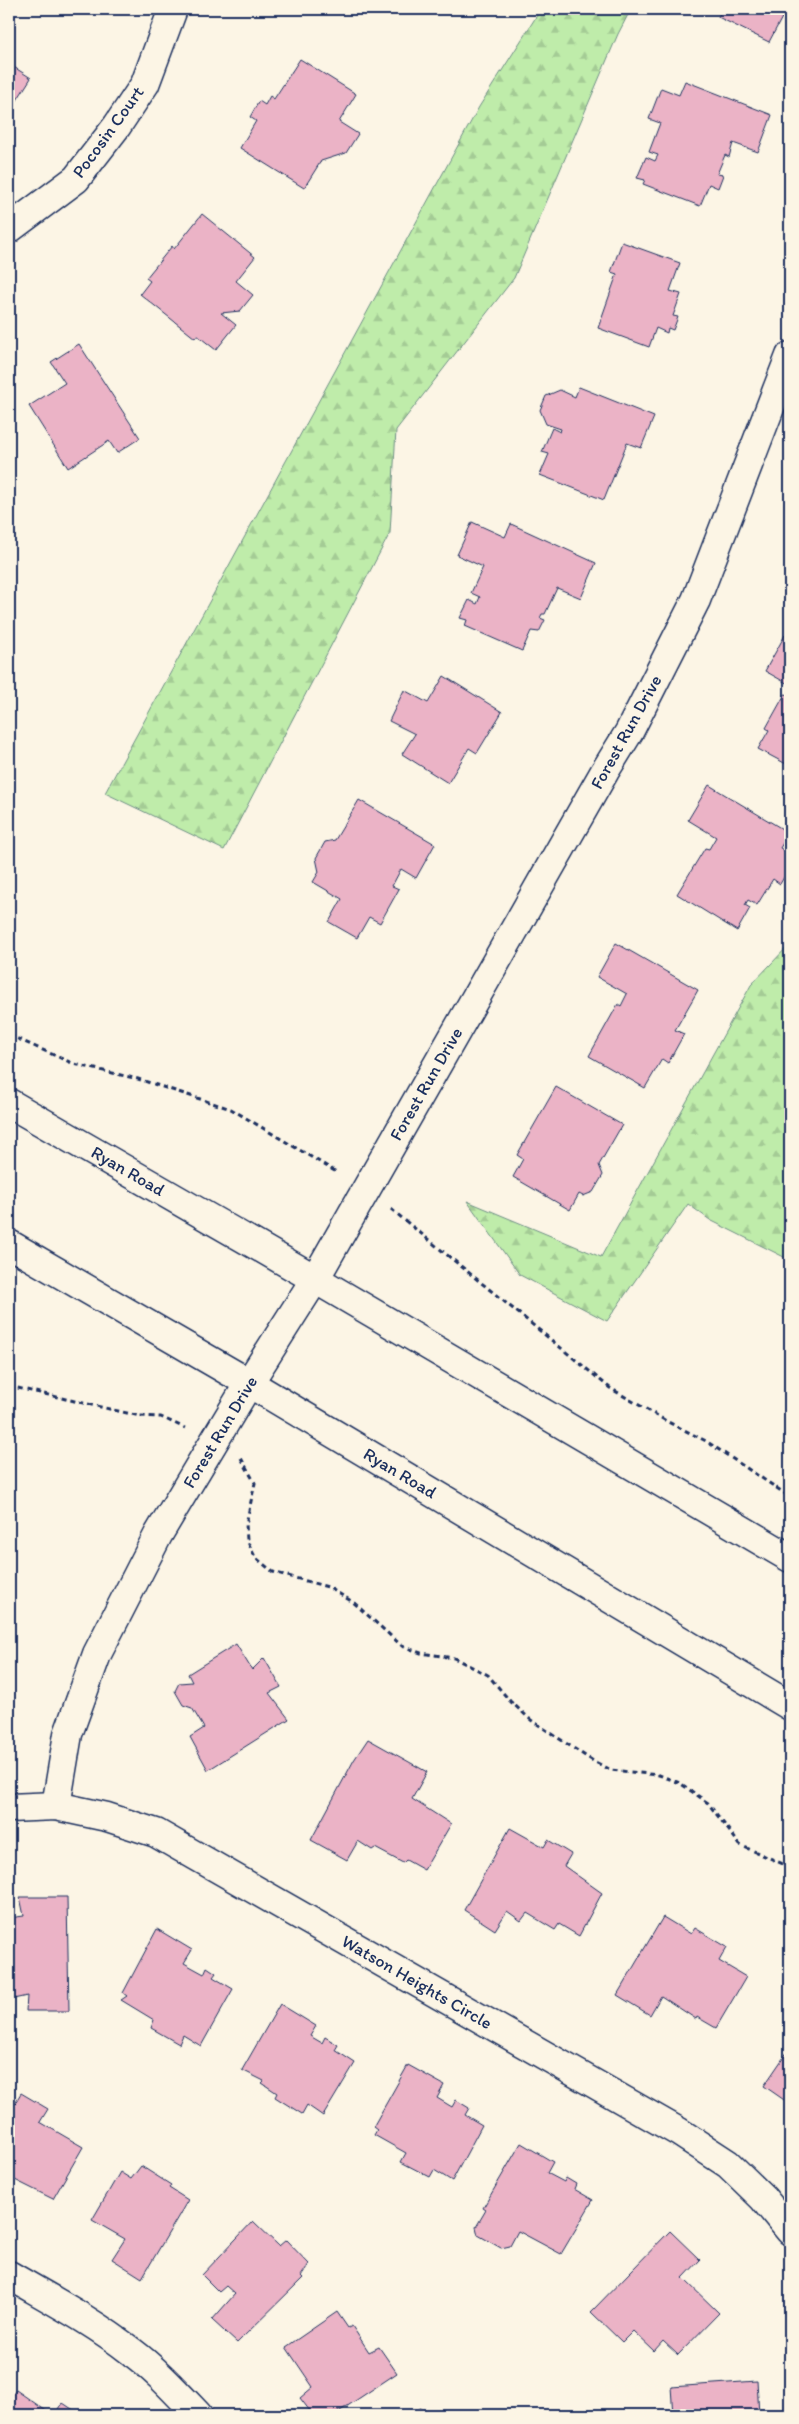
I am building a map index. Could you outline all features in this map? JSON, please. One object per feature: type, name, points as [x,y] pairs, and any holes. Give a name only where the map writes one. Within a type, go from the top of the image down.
[{"type":"street","name":"Pocosin Court","points":[[9,229],[76,179],[117,126],[145,84],[173,9]]},
{"type":"street","name":"Forest Run Drive","points":[[56,1806],[68,1734],[97,1654],[158,1535],[249,1383],[315,1279],[605,770],[629,732],[696,600],[790,356]]},
{"type":"street","name":"Ryan Road","points":[[9,1103],[315,1279],[790,1558]]},
{"type":"street","name":"Ryan Road","points":[[9,1244],[249,1383],[790,1706]]},
{"type":"street","name":"Watson Heights Circle","points":[[9,1808],[56,1806],[107,1817],[156,1833],[678,2132],[728,2164],[763,2198],[790,2231]]},
{"type":"street","points":[[9,2275],[75,2313],[132,2351],[174,2389],[198,2415]]},
{"type":"path","points":[[9,1035],[74,1064],[138,1079],[231,1109],[299,1148],[366,1190],[410,1222],[610,1388],[668,1422],[706,1441],[790,1497]]},
{"type":"path","points":[[9,1386],[140,1416],[161,1417],[244,1459],[256,1483],[246,1524],[247,1540],[255,1557],[273,1572],[328,1587],[353,1602],[402,1646],[421,1653],[454,1658],[488,1675],[531,1720],[610,1770],[659,1775],[680,1783],[708,1803],[740,1846],[790,1867]]},
{"type":"green space","points":[[541,9],[631,9],[618,34],[514,278],[396,430],[390,533],[224,850],[105,793],[479,107]]},
{"type":"green space","points":[[790,944],[790,1260],[710,1220],[688,1204],[607,1321],[520,1275],[467,1201],[601,1257],[751,985]]},
{"type":"building","points":[[722,9],[790,9],[790,12],[786,10],[769,42],[718,17]]},
{"type":"building","points":[[300,59],[356,94],[339,122],[358,134],[346,153],[321,161],[304,188],[240,148],[256,121],[250,117],[259,101],[265,105],[270,96],[274,99]]},
{"type":"building","points":[[9,64],[31,78],[12,108],[9,106]]},
{"type":"building","points":[[685,81],[772,115],[758,152],[733,143],[729,157],[725,155],[717,174],[723,175],[718,188],[709,184],[700,206],[643,184],[645,180],[637,178],[646,157],[655,161],[658,155],[649,152],[660,123],[649,119],[661,88],[679,95]]},
{"type":"building","points":[[202,214],[255,257],[236,281],[253,295],[240,311],[221,313],[236,325],[216,350],[197,335],[195,338],[140,294],[150,281],[146,278],[172,246],[174,249]]},
{"type":"building","points":[[622,242],[680,263],[670,291],[681,294],[673,316],[678,317],[673,330],[668,328],[667,333],[656,328],[649,347],[598,328],[617,274],[611,272]]},
{"type":"building","points":[[79,344],[140,438],[117,453],[109,441],[68,468],[29,406],[65,383],[51,362]]},
{"type":"building","points":[[579,387],[654,417],[641,448],[627,443],[604,500],[540,475],[549,454],[542,452],[552,428],[560,432],[561,429],[546,424],[540,410],[546,396],[560,390],[575,397]]},
{"type":"building","points":[[472,522],[505,537],[511,524],[596,563],[581,598],[557,588],[545,614],[542,614],[540,618],[545,620],[539,632],[531,631],[522,651],[465,626],[467,620],[460,618],[469,600],[477,604],[480,597],[471,593],[483,567],[457,555]]},
{"type":"building","points":[[785,635],[790,638],[790,685],[765,671]]},
{"type":"building","points":[[444,676],[502,712],[477,753],[469,748],[448,783],[402,754],[415,734],[389,721],[404,690],[428,703]]},
{"type":"building","points":[[785,694],[790,695],[790,766],[758,749],[769,730],[766,728]]},
{"type":"building","points":[[709,785],[789,833],[780,848],[790,854],[790,867],[780,884],[773,879],[757,905],[748,900],[745,905],[750,908],[737,931],[677,894],[705,848],[709,849],[716,837],[688,820]]},
{"type":"building","points":[[359,800],[435,844],[416,878],[401,869],[392,886],[399,889],[380,923],[369,917],[357,938],[329,922],[342,899],[313,882],[319,872],[316,858],[325,842],[335,840]]},
{"type":"building","points":[[616,943],[698,990],[675,1030],[684,1034],[668,1063],[662,1059],[645,1088],[589,1056],[618,1004],[621,1006],[627,994],[597,977]]},
{"type":"building","points":[[556,1087],[622,1125],[599,1165],[603,1175],[593,1192],[583,1196],[579,1194],[570,1210],[513,1177],[523,1159],[517,1155]]},
{"type":"building","points":[[236,1644],[252,1670],[264,1658],[281,1687],[269,1693],[289,1719],[208,1770],[190,1737],[204,1728],[192,1708],[183,1705],[175,1691],[179,1683],[192,1682],[188,1674]]},
{"type":"building","points":[[368,1739],[427,1772],[412,1799],[451,1824],[424,1870],[406,1860],[403,1863],[375,1848],[372,1850],[358,1841],[347,1860],[311,1840],[354,1760]]},
{"type":"building","points":[[510,1828],[544,1847],[548,1840],[571,1854],[564,1866],[602,1893],[579,1936],[559,1924],[555,1930],[527,1913],[521,1921],[507,1911],[495,1930],[464,1910]]},
{"type":"building","points":[[20,1897],[67,1897],[69,2011],[26,2011],[27,1996],[9,2000],[9,1918],[24,1916]]},
{"type":"building","points":[[663,1917],[691,1934],[695,1928],[727,1947],[719,1961],[746,1977],[716,2028],[697,2017],[696,2019],[661,1996],[650,2015],[617,1995]]},
{"type":"building","points":[[157,1929],[192,1950],[184,1963],[204,1974],[207,1967],[216,1973],[213,1977],[233,1989],[201,2046],[183,2035],[179,2044],[151,2028],[154,2020],[121,2000],[127,1996],[123,1993]]},
{"type":"building","points":[[280,2004],[316,2026],[310,2036],[322,2043],[325,2037],[338,2045],[335,2050],[355,2063],[323,2116],[307,2105],[302,2114],[275,2097],[277,2093],[262,2083],[264,2081],[242,2070]]},
{"type":"building","points":[[790,2048],[790,2104],[764,2086]]},
{"type":"building","points":[[408,2065],[444,2085],[437,2098],[452,2107],[456,2100],[469,2108],[465,2115],[482,2125],[452,2181],[434,2170],[430,2177],[401,2162],[406,2153],[374,2135],[377,2130],[373,2127]]},
{"type":"building","points":[[21,2093],[48,2109],[40,2122],[83,2147],[53,2199],[11,2178],[9,2181],[9,2113]]},
{"type":"building","points":[[521,2143],[553,2162],[547,2173],[564,2182],[566,2178],[576,2184],[574,2189],[593,2200],[561,2254],[518,2231],[510,2246],[501,2248],[478,2235],[476,2227],[486,2210],[483,2208]]},
{"type":"building","points":[[141,2166],[171,2185],[169,2188],[188,2200],[142,2278],[112,2259],[125,2239],[92,2220],[120,2172],[131,2179]]},
{"type":"building","points":[[253,2221],[279,2246],[286,2240],[309,2264],[301,2276],[303,2278],[237,2343],[212,2320],[235,2294],[226,2286],[219,2292],[202,2275]]},
{"type":"building","points":[[670,2231],[700,2260],[683,2278],[719,2313],[678,2355],[663,2341],[654,2351],[633,2331],[622,2342],[591,2312]]},
{"type":"building","points":[[337,2312],[348,2328],[352,2326],[369,2352],[379,2347],[397,2373],[334,2415],[313,2415],[300,2398],[313,2387],[286,2347]]},
{"type":"building","points":[[757,2381],[759,2415],[673,2415],[671,2387]]},
{"type":"building","points":[[16,2390],[52,2415],[9,2415],[9,2399]]},
{"type":"building","points":[[63,2403],[81,2415],[55,2415]]},
{"type":"building","points":[[420,2408],[424,2415],[407,2415]]}]
